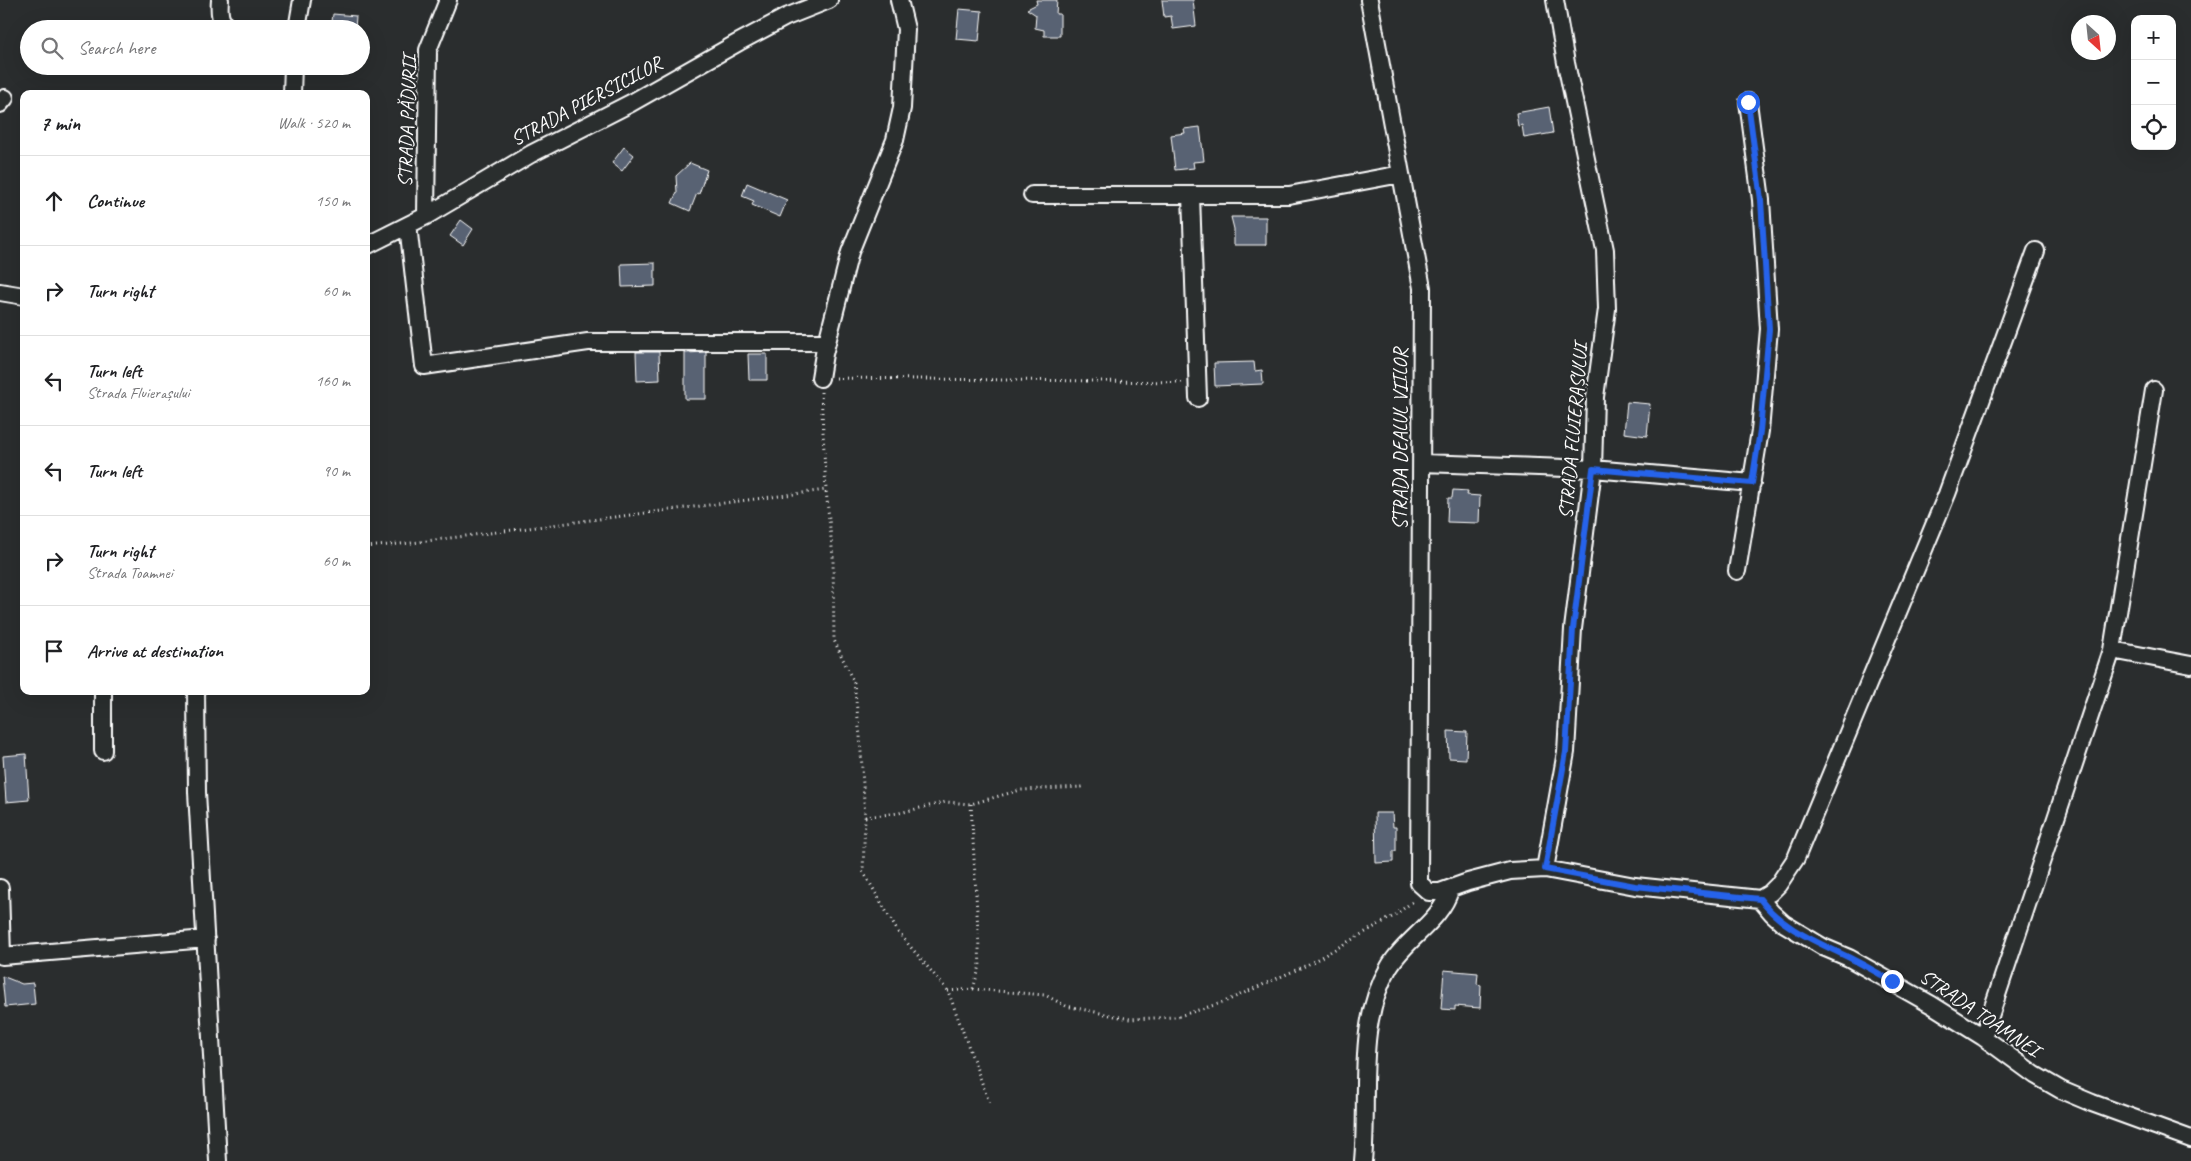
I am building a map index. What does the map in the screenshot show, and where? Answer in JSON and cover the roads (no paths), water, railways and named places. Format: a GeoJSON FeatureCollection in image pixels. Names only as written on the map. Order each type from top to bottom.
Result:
{"type":"FeatureCollection","features":[{"type":"Feature","properties":{"kind":"street"},"geometry":{"type":"LineString","coordinates":[[220,0],[221,20]]}},
{"type":"Feature","properties":{"kind":"street"},"geometry":{"type":"LineString","coordinates":[[299,20],[302,0]]}},
{"type":"Feature","properties":{"kind":"street","name":"STRADA PĂDURII"},"geometry":{"type":"LineString","coordinates":[[426,216],[428,50],[448,0]]}},
{"type":"Feature","properties":{"kind":"street","name":"STRADA PIERSICILOR"},"geometry":{"type":"LineString","coordinates":[[370,244],[426,216],[531,154],[631,103],[786,17],[829,0]]}},
{"type":"Feature","properties":{"kind":"street"},"geometry":{"type":"LineString","coordinates":[[820,378],[827,342],[850,252],[895,140],[902,108],[906,29],[899,0]]}},
{"type":"Feature","properties":{"kind":"street","name":"STRADA DEALUL VIILOR"},"geometry":{"type":"LineString","coordinates":[[1369,0],[1422,288],[1419,883],[1429,892],[1450,890]]}},
{"type":"Feature","properties":{"kind":"street","name":"STRADA FLUIERAȘULUI"},"geometry":{"type":"LineString","coordinates":[[1545,869],[1566,752],[1573,629],[1593,469],[1596,397],[1607,309],[1605,250],[1566,63],[1556,0]]}},
{"type":"Feature","properties":{"kind":"street"},"geometry":{"type":"LineString","coordinates":[[292,90],[293,75]]}},
{"type":"Feature","properties":{"kind":"street"},"geometry":{"type":"LineString","coordinates":[[1737,570],[1760,431],[1769,329],[1761,200],[1748,102]]}},
{"type":"Feature","properties":{"kind":"street"},"geometry":{"type":"LineString","coordinates":[[1032,195],[1289,195],[1402,174]]}},
{"type":"Feature","properties":{"kind":"street"},"geometry":{"type":"LineString","coordinates":[[1191,195],[1198,390]]}},
{"type":"Feature","properties":{"kind":"street"},"geometry":{"type":"LineString","coordinates":[[408,225],[424,366],[588,342],[827,342]]}},
{"type":"Feature","properties":{"kind":"street"},"geometry":{"type":"LineString","coordinates":[[1363,1161],[1366,1060],[1371,1013],[1375,997],[1390,965],[1444,903],[1450,890],[1468,882],[1510,871],[1545,869],[1635,886],[1760,899],[1778,885],[1796,858],[1947,494],[2036,251]]}},
{"type":"Feature","properties":{"kind":"street"},"geometry":{"type":"LineString","coordinates":[[0,292],[20,295]]}},
{"type":"Feature","properties":{"kind":"street"},"geometry":{"type":"LineString","coordinates":[[1983,1037],[2112,650],[2154,390]]}},
{"type":"Feature","properties":{"kind":"street"},"geometry":{"type":"LineString","coordinates":[[1422,463],[1593,469],[1752,483]]}},
{"type":"Feature","properties":{"kind":"street"},"geometry":{"type":"LineString","coordinates":[[2112,650],[2191,665]]}},
{"type":"Feature","properties":{"kind":"street"},"geometry":{"type":"LineString","coordinates":[[103,695],[103,751]]}},
{"type":"Feature","properties":{"kind":"street"},"geometry":{"type":"LineString","coordinates":[[196,695],[197,792],[218,1161]]}},
{"type":"Feature","properties":{"kind":"street"},"geometry":{"type":"LineString","coordinates":[[0,888],[2,956],[206,939]]}},
{"type":"Feature","properties":{"kind":"street","name":"STRADA TOAMNEI"},"geometry":{"type":"LineString","coordinates":[[1760,899],[1783,923],[1823,947],[1849,958],[1892,981],[1983,1037],[2035,1075],[2061,1090],[2191,1139]]}}]}
